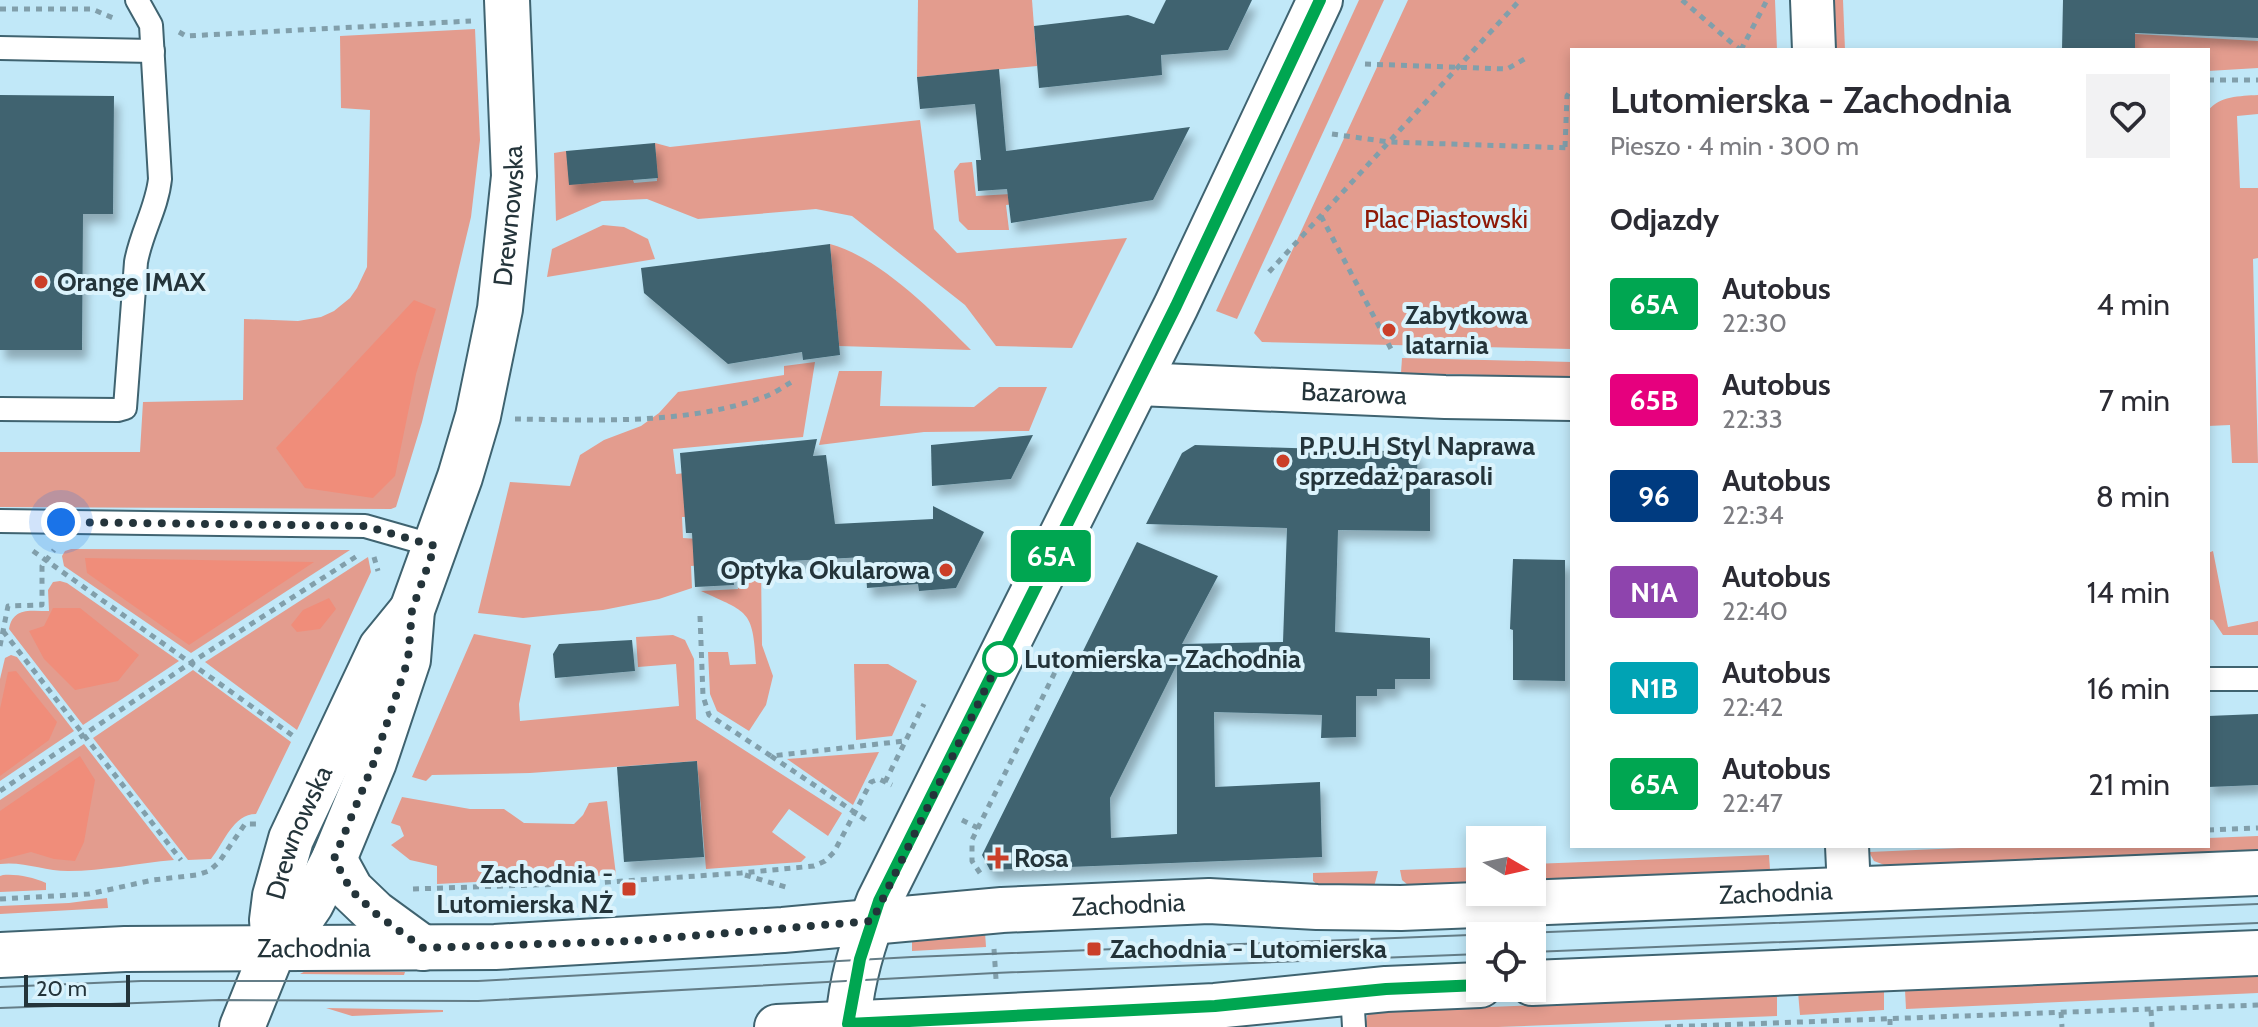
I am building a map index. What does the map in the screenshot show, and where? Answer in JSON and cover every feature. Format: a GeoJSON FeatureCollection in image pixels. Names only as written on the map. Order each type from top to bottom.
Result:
{"type":"FeatureCollection","features":[{"type":"Feature","properties":{"kind":"main road"},"geometry":{"type":"LineString","coordinates":[[848,1025],[855,981],[872,921],[1138,384],[1320,0]]}},
{"type":"Feature","properties":{"kind":"main road","name":"Drewnowska"},"geometry":{"type":"LineString","coordinates":[[274,948],[304,915],[334,859],[374,762],[408,660],[412,610],[460,477],[478,416],[500,309],[514,176],[495,10]]}},
{"type":"Feature","properties":{"kind":"main road","name":"Drewnowska"},"geometry":{"type":"LineString","coordinates":[[274,948],[272,920],[275,896],[291,839],[381,648],[412,610]]}},
{"type":"Feature","properties":{"kind":"main road"},"geometry":{"type":"LineString","coordinates":[[334,859],[351,890],[375,913],[423,948]]}},
{"type":"Feature","properties":{"kind":"main road","name":"Zachodnia"},"geometry":{"type":"LineString","coordinates":[[0,955],[125,949],[423,948],[630,941],[1002,910],[1209,901],[1401,908],[2258,873]]}},
{"type":"Feature","properties":{"kind":"main road"},"geometry":{"type":"LineString","coordinates":[[242,1027],[274,948]]}},
{"type":"Feature","properties":{"kind":"main road"},"geometry":{"type":"LineString","coordinates":[[1546,982],[2258,953]]}},
{"type":"Feature","properties":{"kind":"main road"},"geometry":{"type":"LineString","coordinates":[[777,1027],[1215,1006],[1353,1009],[1466,988]]}},
{"type":"Feature","properties":{"kind":"street"},"geometry":{"type":"LineString","coordinates":[[1812,0],[1814,48]]}},
{"type":"Feature","properties":{"kind":"street","name":"Bazarowa"},"geometry":{"type":"LineString","coordinates":[[1138,384],[1570,399]]}},
{"type":"Feature","properties":{"kind":"street"},"geometry":{"type":"LineString","coordinates":[[1847,848],[1849,889]]}},
{"type":"Feature","properties":{"kind":"lane"},"geometry":{"type":"LineString","coordinates":[[0,409],[125,408],[136,262],[158,200],[160,179],[153,51],[146,8]]}},
{"type":"Feature","properties":{"kind":"lane"},"geometry":{"type":"LineString","coordinates":[[0,48],[153,51]]}},
{"type":"Feature","properties":{"kind":"lane"},"geometry":{"type":"LineString","coordinates":[[0,521],[365,526],[435,546]]}},
{"type":"Feature","properties":{"kind":"lane"},"geometry":{"type":"LineString","coordinates":[[2210,679],[2258,679]]}},
{"type":"Feature","properties":{"kind":"path"},"geometry":{"type":"LineString","coordinates":[[1269,272],[1520,0]]}},
{"type":"Feature","properties":{"kind":"path"},"geometry":{"type":"LineString","coordinates":[[1682,0],[1738,48]]}},
{"type":"Feature","properties":{"kind":"path"},"geometry":{"type":"LineString","coordinates":[[1741,48],[1767,0]]}},
{"type":"Feature","properties":{"kind":"path"},"geometry":{"type":"LineString","coordinates":[[0,9],[92,9],[119,22],[146,8],[186,36],[495,10]]}},
{"type":"Feature","properties":{"kind":"path"},"geometry":{"type":"LineString","coordinates":[[1365,64],[1507,69],[1528,57]]}},
{"type":"Feature","properties":{"kind":"path"},"geometry":{"type":"LineString","coordinates":[[2210,80],[2258,80]]}},
{"type":"Feature","properties":{"kind":"path"},"geometry":{"type":"LineString","coordinates":[[1332,134],[1389,142],[1568,148],[1567,96],[1570,91]]}},
{"type":"Feature","properties":{"kind":"path"},"geometry":{"type":"LineString","coordinates":[[1321,216],[1391,349]]}},
{"type":"Feature","properties":{"kind":"path"},"geometry":{"type":"LineString","coordinates":[[478,416],[609,419],[690,415],[763,398],[793,381]]}},
{"type":"Feature","properties":{"kind":"path"},"geometry":{"type":"LineString","coordinates":[[22,543],[300,741]]}},
{"type":"Feature","properties":{"kind":"path"},"geometry":{"type":"LineString","coordinates":[[0,646],[8,606],[42,605],[41,572],[45,560],[60,546]]}},
{"type":"Feature","properties":{"kind":"path"},"geometry":{"type":"LineString","coordinates":[[0,791],[368,549],[377,563],[378,571]]}},
{"type":"Feature","properties":{"kind":"path"},"geometry":{"type":"LineString","coordinates":[[700,616],[703,696],[709,715],[866,820]]}},
{"type":"Feature","properties":{"kind":"path"},"geometry":{"type":"LineString","coordinates":[[3,631],[181,860]]}},
{"type":"Feature","properties":{"kind":"path"},"geometry":{"type":"LineString","coordinates":[[984,877],[972,861],[971,850],[978,828],[1060,662]]}},
{"type":"Feature","properties":{"kind":"path"},"geometry":{"type":"LineString","coordinates":[[885,782],[924,704]]}},
{"type":"Feature","properties":{"kind":"path"},"geometry":{"type":"LineString","coordinates":[[771,756],[905,741]]}},
{"type":"Feature","properties":{"kind":"path"},"geometry":{"type":"LineString","coordinates":[[403,886],[427,890],[800,869],[825,861],[834,852],[871,782],[879,779],[895,787]]}},
{"type":"Feature","properties":{"kind":"path"},"geometry":{"type":"LineString","coordinates":[[962,820],[978,828]]}},
{"type":"Feature","properties":{"kind":"path"},"geometry":{"type":"LineString","coordinates":[[0,899],[80,896],[153,880],[197,875],[209,871],[219,862],[245,824],[266,827]]}},
{"type":"Feature","properties":{"kind":"path"},"geometry":{"type":"LineString","coordinates":[[2210,830],[2258,828]]}},
{"type":"Feature","properties":{"kind":"path"},"geometry":{"type":"LineString","coordinates":[[994,947],[996,980]]}},
{"type":"Feature","properties":{"kind":"path"},"geometry":{"type":"LineString","coordinates":[[1665,1027],[2258,1005]]}},
{"type":"Feature","properties":{"kind":"path"},"geometry":{"type":"LineString","coordinates":[[2151,1010],[2152,1027]]}},
{"type":"Feature","properties":{"kind":"path"},"geometry":{"type":"LineString","coordinates":[[2061,1012],[2062,1027]]}},
{"type":"Feature","properties":{"kind":"path"},"geometry":{"type":"LineString","coordinates":[[1890,1019],[1890,1027]]}},
{"type":"Feature","properties":{"kind":"green space"},"geometry":{"type":"Polygon","coordinates":[[[918,0],[1032,0],[1037,66],[917,77],[918,0]]]}},
{"type":"Feature","properties":{"kind":"green space"},"geometry":{"type":"Polygon","coordinates":[[[1359,0],[1384,0],[1237,319],[1216,311],[1359,0]]]}},
{"type":"Feature","properties":{"kind":"green space","name":"Plac Piastowski"},"geometry":{"type":"Polygon","coordinates":[[[1408,0],[1775,0],[1777,48],[1570,48],[1570,349],[1262,342],[1254,333],[1408,0]]]}},
{"type":"Feature","properties":{"kind":"green space"},"geometry":{"type":"Polygon","coordinates":[[[1833,0],[1843,0],[1845,48],[1835,48],[1833,0]]]}},
{"type":"Feature","properties":{"kind":"green space"},"geometry":{"type":"Polygon","coordinates":[[[475,29],[480,140],[471,217],[422,422],[396,507],[0,507],[0,452],[140,452],[143,402],[243,400],[244,319],[298,321],[321,317],[350,298],[367,267],[370,110],[341,108],[340,36],[475,29]]]}},
{"type":"Feature","properties":{"kind":"green space"},"geometry":{"type":"Polygon","coordinates":[[[2101,32],[2258,41],[2258,68],[2210,71],[2210,48],[2100,48],[2101,32]]]}},
{"type":"Feature","properties":{"kind":"green space"},"geometry":{"type":"Polygon","coordinates":[[[2258,95],[2258,114],[2237,116],[2240,188],[2258,188],[2258,258],[2253,259],[2258,463],[2232,463],[2230,425],[2210,426],[2210,109],[2218,102],[2258,95]]]}},
{"type":"Feature","properties":{"kind":"green space"},"geometry":{"type":"Polygon","coordinates":[[[920,120],[934,229],[957,253],[1127,238],[1072,348],[996,346],[965,305],[852,216],[816,209],[698,219],[647,199],[602,201],[556,221],[554,153],[566,151],[634,183],[657,181],[655,143],[670,147],[920,120]]]}},
{"type":"Feature","properties":{"kind":"green space"},"geometry":{"type":"Polygon","coordinates":[[[972,162],[976,196],[1077,197],[1006,205],[1009,230],[968,230],[959,221],[954,171],[960,163],[972,162]]]}},
{"type":"Feature","properties":{"kind":"green space"},"geometry":{"type":"Polygon","coordinates":[[[603,225],[624,227],[648,239],[655,259],[547,277],[552,249],[603,225]]]}},
{"type":"Feature","properties":{"kind":"green space"},"geometry":{"type":"Polygon","coordinates":[[[830,244],[868,261],[906,288],[971,350],[839,346],[830,244]]]}},
{"type":"Feature","properties":{"kind":"green space"},"geometry":{"type":"Polygon","coordinates":[[[1402,358],[1570,362],[1570,377],[1401,373],[1402,358]]]}},
{"type":"Feature","properties":{"kind":"green space"},"geometry":{"type":"Polygon","coordinates":[[[815,362],[803,437],[673,449],[676,474],[705,471],[705,517],[682,517],[683,538],[699,539],[746,562],[691,566],[692,588],[659,599],[603,610],[523,618],[478,613],[510,482],[570,486],[580,455],[604,440],[641,426],[659,413],[678,392],[784,375],[784,366],[815,362]]]}},
{"type":"Feature","properties":{"kind":"green space"},"geometry":{"type":"Polygon","coordinates":[[[839,371],[882,371],[880,406],[974,407],[999,387],[1047,387],[1029,431],[924,432],[819,445],[839,371]]]}},
{"type":"Feature","properties":{"kind":"green space"},"geometry":{"type":"Polygon","coordinates":[[[71,549],[350,550],[191,653],[64,566],[62,556],[71,549]]]}},
{"type":"Feature","properties":{"kind":"green space"},"geometry":{"type":"Polygon","coordinates":[[[2213,551],[2228,627],[2258,621],[2258,635],[2223,635],[2210,619],[2210,552],[2213,551]]]}},
{"type":"Feature","properties":{"kind":"green space"},"geometry":{"type":"Polygon","coordinates":[[[368,557],[371,572],[297,730],[205,662],[368,557]]]}},
{"type":"Feature","properties":{"kind":"green space"},"geometry":{"type":"Polygon","coordinates":[[[761,568],[762,645],[773,676],[766,705],[749,731],[717,711],[710,694],[708,652],[728,652],[730,665],[756,664],[750,623],[738,609],[701,591],[738,589],[738,571],[761,568]]]}},
{"type":"Feature","properties":{"kind":"green space"},"geometry":{"type":"Polygon","coordinates":[[[60,581],[179,661],[83,725],[9,629],[18,614],[49,611],[48,590],[53,582],[60,581]]]}},
{"type":"Feature","properties":{"kind":"green space"},"geometry":{"type":"Polygon","coordinates":[[[474,634],[531,645],[519,704],[520,721],[679,706],[676,664],[638,667],[636,637],[673,635],[685,640],[694,659],[696,719],[842,813],[828,836],[789,809],[772,832],[806,857],[801,862],[706,869],[697,761],[530,773],[432,775],[426,781],[412,777],[474,634]]]}},
{"type":"Feature","properties":{"kind":"green space"},"geometry":{"type":"Polygon","coordinates":[[[11,655],[17,657],[74,731],[0,781],[0,679],[5,658],[11,655]]]}},
{"type":"Feature","properties":{"kind":"green space"},"geometry":{"type":"Polygon","coordinates":[[[854,664],[888,664],[917,681],[892,736],[856,740],[854,664]]]}},
{"type":"Feature","properties":{"kind":"green space"},"geometry":{"type":"Polygon","coordinates":[[[193,670],[291,742],[256,814],[248,815],[235,824],[211,859],[188,860],[93,738],[193,670]]]}},
{"type":"Feature","properties":{"kind":"green space"},"geometry":{"type":"Polygon","coordinates":[[[84,744],[174,860],[68,871],[0,864],[0,800],[84,744]]]}},
{"type":"Feature","properties":{"kind":"green space"},"geometry":{"type":"Polygon","coordinates":[[[879,752],[853,805],[787,759],[879,752]]]}},
{"type":"Feature","properties":{"kind":"green space"},"geometry":{"type":"Polygon","coordinates":[[[402,797],[470,809],[504,809],[524,823],[574,824],[589,803],[607,801],[616,875],[437,884],[437,866],[410,860],[391,845],[404,836],[400,826],[391,823],[402,797]]]}},
{"type":"Feature","properties":{"kind":"green space"},"geometry":{"type":"Polygon","coordinates":[[[2258,836],[2258,850],[1887,866],[1874,861],[1869,852],[1962,848],[2210,848],[2210,838],[2258,836]]]}},
{"type":"Feature","properties":{"kind":"green space"},"geometry":{"type":"Polygon","coordinates":[[[1769,855],[1770,870],[1546,879],[1546,863],[1769,855]]]}},
{"type":"Feature","properties":{"kind":"green space"},"geometry":{"type":"Polygon","coordinates":[[[1466,868],[1466,882],[1408,885],[1402,880],[1400,870],[1466,868]]]}},
{"type":"Feature","properties":{"kind":"green space"},"geometry":{"type":"Polygon","coordinates":[[[1378,871],[1374,887],[1318,885],[1313,881],[1313,873],[1378,871]]]}},
{"type":"Feature","properties":{"kind":"green space"},"geometry":{"type":"Polygon","coordinates":[[[0,876],[41,881],[46,883],[46,890],[0,892],[0,876]]]}},
{"type":"Feature","properties":{"kind":"green space"},"geometry":{"type":"Polygon","coordinates":[[[107,898],[108,908],[0,914],[0,906],[107,898]]]}},
{"type":"Feature","properties":{"kind":"green space"},"geometry":{"type":"Polygon","coordinates":[[[985,932],[986,947],[912,951],[914,939],[985,932]]]}},
{"type":"Feature","properties":{"kind":"green space"},"geometry":{"type":"Polygon","coordinates":[[[309,969],[405,972],[404,975],[300,974],[309,969]]]}},
{"type":"Feature","properties":{"kind":"green space"},"geometry":{"type":"Polygon","coordinates":[[[2258,976],[2258,993],[1906,1009],[1905,990],[2258,976]]]}},
{"type":"Feature","properties":{"kind":"green space"},"geometry":{"type":"Polygon","coordinates":[[[1884,990],[1884,1010],[1800,1015],[1798,992],[1884,990]]]}},
{"type":"Feature","properties":{"kind":"green space"},"geometry":{"type":"Polygon","coordinates":[[[1777,995],[1777,1016],[1498,1027],[1365,1027],[1368,1012],[1777,995]]]}},
{"type":"Feature","properties":{"kind":"green space"},"geometry":{"type":"Polygon","coordinates":[[[326,1008],[443,1010],[443,1012],[352,1016],[326,1008]]]}},
{"type":"Feature","properties":{"kind":"shaded area"},"geometry":{"type":"Polygon","coordinates":[[[414,300],[436,309],[416,374],[395,476],[373,498],[305,488],[276,448],[414,300]]]}},
{"type":"Feature","properties":{"kind":"shaded area"},"geometry":{"type":"Polygon","coordinates":[[[85,558],[314,562],[189,645],[87,573],[85,558]]]}},
{"type":"Feature","properties":{"kind":"shaded area"},"geometry":{"type":"Polygon","coordinates":[[[329,598],[336,609],[320,629],[297,632],[291,625],[303,610],[329,598]]]}},
{"type":"Feature","properties":{"kind":"shaded area"},"geometry":{"type":"Polygon","coordinates":[[[53,608],[80,608],[139,655],[118,681],[75,690],[44,659],[29,631],[44,626],[53,608]]]}},
{"type":"Feature","properties":{"kind":"shaded area"},"geometry":{"type":"Polygon","coordinates":[[[16,671],[57,722],[49,740],[0,776],[0,709],[8,672],[16,671]]]}},
{"type":"Feature","properties":{"kind":"shaded area"},"geometry":{"type":"Polygon","coordinates":[[[80,756],[95,780],[84,842],[75,861],[31,852],[0,860],[0,811],[80,756]]]}},
{"type":"Feature","properties":{"kind":"building"},"geometry":{"type":"Polygon","coordinates":[[[1166,0],[1252,0],[1228,50],[1161,55],[1162,75],[1039,88],[1034,26],[1128,15],[1154,24],[1166,0]]]}},
{"type":"Feature","properties":{"kind":"building"},"geometry":{"type":"Polygon","coordinates":[[[2063,0],[2258,0],[2258,38],[2135,33],[2135,48],[2062,48],[2063,0]]]}},
{"type":"Feature","properties":{"kind":"building"},"geometry":{"type":"Polygon","coordinates":[[[999,69],[1006,151],[1190,127],[1153,200],[1011,223],[1007,189],[978,191],[976,160],[981,160],[975,104],[920,109],[917,77],[999,69]]]}},
{"type":"Feature","properties":{"kind":"building","name":"Orange IMAX"},"geometry":{"type":"Polygon","coordinates":[[[0,95],[114,96],[113,214],[83,214],[82,350],[0,350],[0,95]]]}},
{"type":"Feature","properties":{"kind":"building"},"geometry":{"type":"Polygon","coordinates":[[[655,143],[658,178],[569,185],[566,151],[655,143]]]}},
{"type":"Feature","properties":{"kind":"building"},"geometry":{"type":"Polygon","coordinates":[[[830,244],[840,355],[803,360],[802,352],[728,364],[644,293],[641,268],[830,244]]]}},
{"type":"Feature","properties":{"kind":"building"},"geometry":{"type":"Polygon","coordinates":[[[1033,435],[1011,479],[932,486],[931,445],[1033,435]]]}},
{"type":"Feature","properties":{"kind":"building"},"geometry":{"type":"Polygon","coordinates":[[[817,439],[813,456],[826,455],[835,524],[933,519],[933,506],[984,532],[956,588],[919,591],[918,584],[867,588],[865,557],[732,564],[734,585],[695,587],[692,533],[686,533],[680,453],[817,439]]]}},
{"type":"Feature","properties":{"kind":"building"},"geometry":{"type":"Polygon","coordinates":[[[1195,445],[1418,452],[1417,472],[1430,472],[1430,531],[1338,530],[1335,632],[1430,638],[1430,679],[1395,679],[1395,689],[1377,689],[1377,696],[1356,696],[1356,737],[1321,738],[1322,715],[1214,712],[1215,787],[1320,782],[1322,857],[990,870],[982,855],[1137,542],[1218,576],[1182,644],[1283,642],[1287,528],[1146,524],[1182,453],[1195,445]],[[1177,664],[1110,798],[1111,838],[1177,834],[1177,664]]]}},
{"type":"Feature","properties":{"kind":"building"},"geometry":{"type":"Polygon","coordinates":[[[1513,559],[1565,560],[1565,681],[1513,680],[1513,630],[1510,629],[1513,559]]]}},
{"type":"Feature","properties":{"kind":"building"},"geometry":{"type":"Polygon","coordinates":[[[632,640],[635,671],[555,678],[553,654],[559,644],[632,640]]]}},
{"type":"Feature","properties":{"kind":"building"},"geometry":{"type":"Polygon","coordinates":[[[2258,714],[2258,785],[2210,787],[2210,716],[2258,714]]]}},
{"type":"Feature","properties":{"kind":"building"},"geometry":{"type":"Polygon","coordinates":[[[697,761],[704,857],[624,862],[617,767],[697,761]]]}},
{"type":"Feature","properties":{"kind":"tram line"},"geometry":{"type":"LineString","coordinates":[[0,987],[141,981],[478,981],[912,957],[2258,904]]}},
{"type":"Feature","properties":{"kind":"tram line"},"geometry":{"type":"LineString","coordinates":[[1546,951],[2258,923]]}},
{"type":"Feature","properties":{"kind":"tram line"},"geometry":{"type":"LineString","coordinates":[[0,1008],[219,1000],[478,1001],[995,973],[1466,955]]}},
{"type":"Feature","properties":{"kind":"bus line","name":"65A"},"geometry":{"type":"LineString","coordinates":[[1320,0],[1176,306],[879,901],[860,959],[848,1024],[1215,1006],[1386,989],[1466,986]]}},
{"type":"Feature","properties":{"kind":"place","name":"Orange IMAX"},"geometry":{"type":"Point","coordinates":[41,282]}},
{"type":"Feature","properties":{"kind":"place","name":"Zabytkowa latarnia"},"geometry":{"type":"Point","coordinates":[1389,330]}},
{"type":"Feature","properties":{"kind":"place","name":"P.P.U.H Styl Naprawa sprzedaż parasoli"},"geometry":{"type":"Point","coordinates":[1283,461]}},
{"type":"Feature","properties":{"kind":"place","name":"Optyka Okularowa"},"geometry":{"type":"Point","coordinates":[946,570]}},
{"type":"Feature","properties":{"kind":"place","name":"Lutomierska - Zachodnia"},"geometry":{"type":"Point","coordinates":[1000,659]}},
{"type":"Feature","properties":{"kind":"place","name":"Rosa"},"geometry":{"type":"Point","coordinates":[998,858]}},
{"type":"Feature","properties":{"kind":"place","name":"Zachodnia - Lutomierska NŻ"},"geometry":{"type":"Point","coordinates":[629,889]}},
{"type":"Feature","properties":{"kind":"place","name":"Zachodnia - Lutomierska"},"geometry":{"type":"Point","coordinates":[1094,949]}},
{"type":"Feature","properties":{"kind":"route"},"geometry":{"type":"LineString","coordinates":[[61,522],[365,526],[435,546],[412,610],[408,660],[374,762],[334,859],[351,890],[375,913],[423,948],[630,941],[872,921],[879,901],[1000,659]]}}]}
